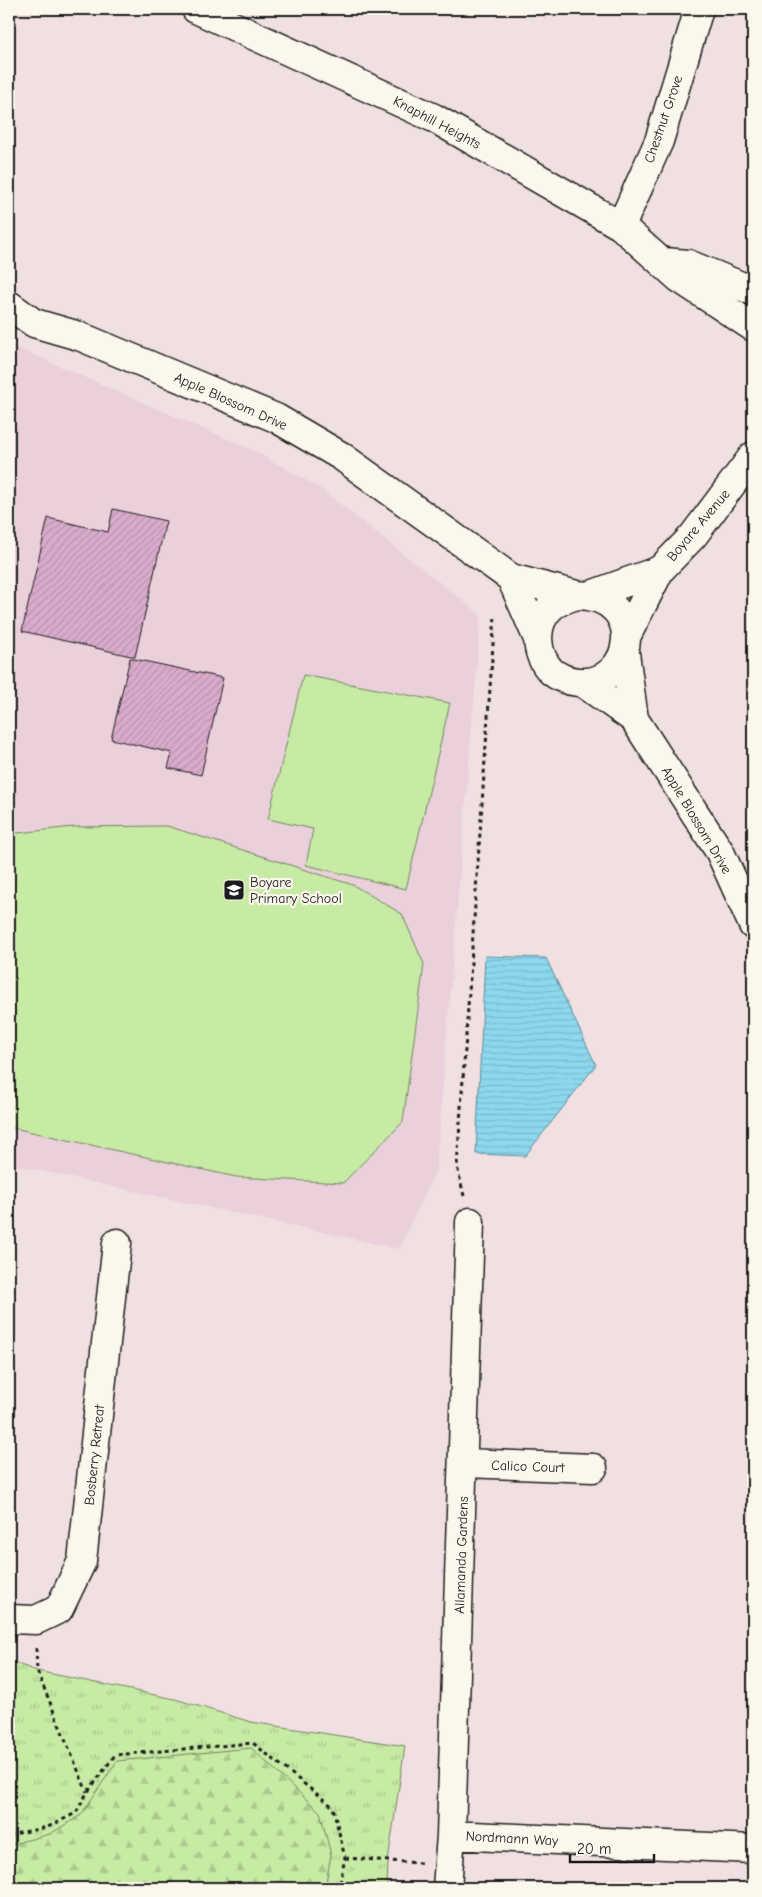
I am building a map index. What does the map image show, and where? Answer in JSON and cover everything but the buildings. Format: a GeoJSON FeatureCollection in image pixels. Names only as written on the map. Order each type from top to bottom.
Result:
{"type":"FeatureCollection","features":[{"type":"Feature","properties":{"kind":"street","name":"Knaphill Heights"},"geometry":{"type":"LineString","coordinates":[[196,9],[434,118],[621,226],[679,278],[753,327]]}},
{"type":"Feature","properties":{"kind":"street","name":"Chestnut Grove"},"geometry":{"type":"LineString","coordinates":[[621,226],[659,141],[699,9]]}},
{"type":"Feature","properties":{"kind":"street"},"geometry":{"type":"LineString","coordinates":[[663,262],[688,264],[753,291]]}},
{"type":"Feature","properties":{"kind":"street","name":"Apple Blossom Drive"},"geometry":{"type":"LineString","coordinates":[[9,306],[21,323],[79,336],[276,418],[341,456],[505,573],[584,595]]}},
{"type":"Feature","properties":{"kind":"street","name":"Boyare Avenue"},"geometry":{"type":"LineString","coordinates":[[625,645],[660,570],[693,536],[753,456]]}},
{"type":"Feature","properties":{"kind":"street","name":"Boyare Avenue"},"geometry":{"type":"LineString","coordinates":[[584,595],[660,570]]}},
{"type":"Feature","properties":{"kind":"street"},"geometry":{"type":"LineString","coordinates":[[505,573],[538,639],[541,655],[551,671],[566,681],[598,681],[617,666],[625,645],[617,608],[584,595],[562,600],[549,608],[540,623],[538,639]]}},
{"type":"Feature","properties":{"kind":"street","name":"Apple Blossom Drive"},"geometry":{"type":"LineString","coordinates":[[625,645],[634,720]]}},
{"type":"Feature","properties":{"kind":"street","name":"Apple Blossom Drive"},"geometry":{"type":"LineString","coordinates":[[582,682],[634,720],[746,890],[753,925]]}},
{"type":"Feature","properties":{"kind":"street","name":"Allamanda Gardens"},"geometry":{"type":"LineString","coordinates":[[448,1877],[464,1464],[470,1222]]}},
{"type":"Feature","properties":{"kind":"street","name":"Bosberry Retreat"},"geometry":{"type":"LineString","coordinates":[[9,1619],[36,1620],[59,1609],[82,1561],[116,1243]]}},
{"type":"Feature","properties":{"kind":"street","name":"Calico Court"},"geometry":{"type":"LineString","coordinates":[[464,1464],[593,1468]]}},
{"type":"Feature","properties":{"kind":"street","name":"Nordmann Way"},"geometry":{"type":"LineString","coordinates":[[451,1835],[753,1849]]}},
{"type":"Feature","properties":{"kind":"path"},"geometry":{"type":"LineString","coordinates":[[470,1222],[457,1166],[505,573]]}},
{"type":"Feature","properties":{"kind":"path"},"geometry":{"type":"LineString","coordinates":[[36,1620],[37,1671],[87,1793]]}},
{"type":"Feature","properties":{"kind":"path"},"geometry":{"type":"LineString","coordinates":[[9,1835],[48,1827],[76,1813],[87,1793],[115,1755],[253,1742],[333,1807],[345,1858],[339,1888]]}},
{"type":"Feature","properties":{"kind":"path"},"geometry":{"type":"LineString","coordinates":[[345,1858],[448,1877]]}},
{"type":"Feature","properties":{"kind":"shaded area","name":"Boyare Primary School"},"geometry":{"type":"Polygon","coordinates":[[[9,344],[257,452],[321,489],[481,615],[436,1170],[399,1249],[9,1164],[9,344]]]}},
{"type":"Feature","properties":{"kind":"green space"},"geometry":{"type":"Polygon","coordinates":[[[303,675],[450,703],[406,889],[306,865],[313,829],[268,819],[303,675]]]}},
{"type":"Feature","properties":{"kind":"green space"},"geometry":{"type":"Polygon","coordinates":[[[167,826],[353,885],[402,914],[424,964],[403,1122],[343,1183],[236,1177],[9,1127],[9,834],[73,827],[167,826]]]}},
{"type":"Feature","properties":{"kind":"green space"},"geometry":{"type":"Polygon","coordinates":[[[9,1661],[37,1671],[175,1699],[251,1722],[405,1746],[388,1861],[387,1888],[9,1888],[9,1661]]]}},
{"type":"Feature","properties":{"kind":"green space"},"geometry":{"type":"Polygon","coordinates":[[[251,1748],[320,1812],[331,1855],[325,1888],[9,1888],[9,1845],[50,1834],[81,1815],[117,1761],[251,1748]]]}},
{"type":"Feature","properties":{"kind":"water"},"geometry":{"type":"Polygon","coordinates":[[[485,956],[546,958],[596,1065],[525,1156],[476,1154],[485,956]]]}},
{"type":"Feature","properties":{"kind":"place","name":"Boyare Primary School"},"geometry":{"type":"Point","coordinates":[234,890]}}]}
